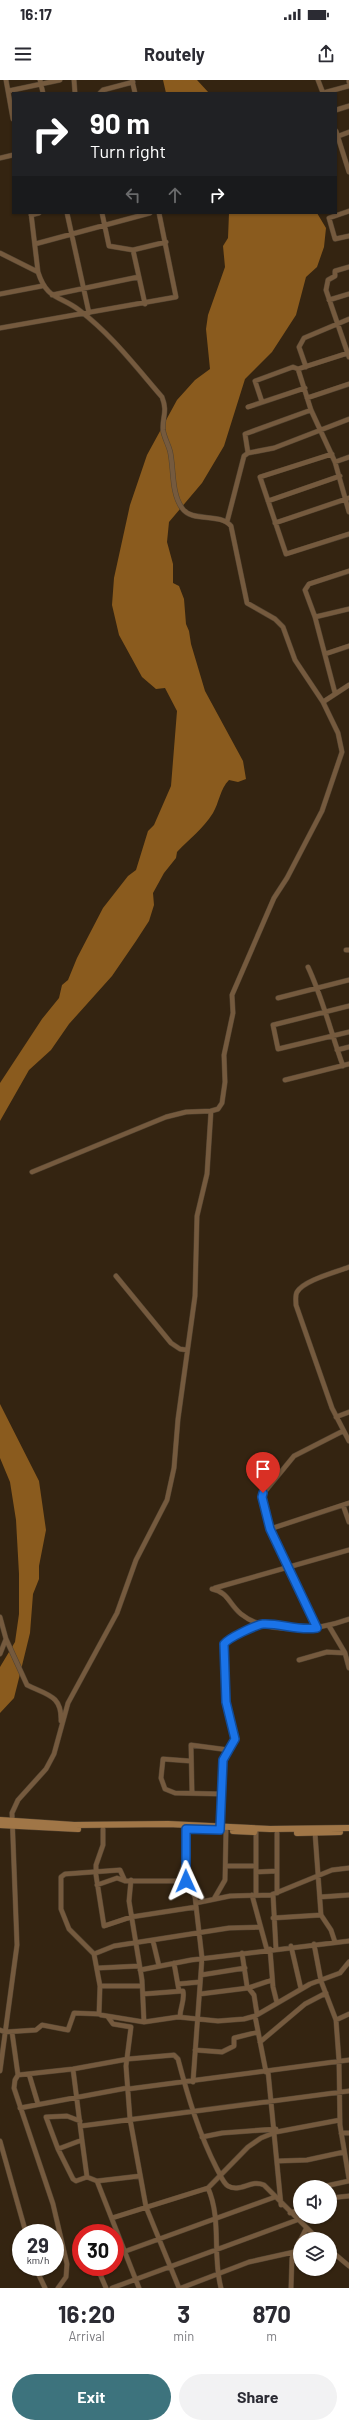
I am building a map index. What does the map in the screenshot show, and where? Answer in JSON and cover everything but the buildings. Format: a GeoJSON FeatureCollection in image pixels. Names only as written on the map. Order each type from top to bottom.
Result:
{"type":"FeatureCollection","features":[{"type":"Feature","properties":{"kind":"street"},"geometry":{"type":"LineString","coordinates":[[6,80],[12,114]]}},
{"type":"Feature","properties":{"kind":"street"},"geometry":{"type":"LineString","coordinates":[[8,90],[41,82],[60,80]]}},
{"type":"Feature","properties":{"kind":"street"},"geometry":{"type":"LineString","coordinates":[[74,80],[75,92]]}},
{"type":"Feature","properties":{"kind":"street"},"geometry":{"type":"LineString","coordinates":[[318,80],[323,92]]}},
{"type":"Feature","properties":{"kind":"street"},"geometry":{"type":"LineString","coordinates":[[101,92],[103,90],[133,81],[135,92]]}},
{"type":"Feature","properties":{"kind":"street"},"geometry":{"type":"LineString","coordinates":[[41,82],[43,92]]}},
{"type":"Feature","properties":{"kind":"street"},"geometry":{"type":"LineString","coordinates":[[327,92],[349,86]]}},
{"type":"Feature","properties":{"kind":"street"},"geometry":{"type":"LineString","coordinates":[[337,110],[349,106]]}},
{"type":"Feature","properties":{"kind":"street"},"geometry":{"type":"LineString","coordinates":[[337,135],[349,132]]}},
{"type":"Feature","properties":{"kind":"street"},"geometry":{"type":"LineString","coordinates":[[337,138],[349,172]]}},
{"type":"Feature","properties":{"kind":"street"},"geometry":{"type":"LineString","coordinates":[[0,158],[12,155]]}},
{"type":"Feature","properties":{"kind":"street"},"geometry":{"type":"LineString","coordinates":[[349,210],[329,218],[334,238],[349,236]]}},
{"type":"Feature","properties":{"kind":"street"},"geometry":{"type":"LineString","coordinates":[[31,214],[38,272],[42,286],[52,295],[87,314],[106,333],[162,398],[165,406],[163,430],[170,449],[176,491],[181,507],[192,514],[227,522],[234,533],[247,603],[275,619],[283,627],[295,660],[323,702],[338,733],[342,752],[322,811],[287,878],[274,898],[232,995],[233,1013],[224,1055],[225,1082],[222,1102],[218,1109],[212,1111],[186,1112],[166,1117],[32,1172]]}},
{"type":"Feature","properties":{"kind":"street"},"geometry":{"type":"LineString","coordinates":[[67,214],[87,314]]}},
{"type":"Feature","properties":{"kind":"street"},"geometry":{"type":"LineString","coordinates":[[102,214],[109,246],[133,250],[166,242]]}},
{"type":"Feature","properties":{"kind":"street"},"geometry":{"type":"LineString","coordinates":[[35,244],[147,214]]}},
{"type":"Feature","properties":{"kind":"street"},"geometry":{"type":"LineString","coordinates":[[0,328],[145,304],[176,297],[159,214]]}},
{"type":"Feature","properties":{"kind":"street"},"geometry":{"type":"LineString","coordinates":[[133,250],[145,304]]}},
{"type":"Feature","properties":{"kind":"street"},"geometry":{"type":"LineString","coordinates":[[0,253],[38,272]]}},
{"type":"Feature","properties":{"kind":"street"},"geometry":{"type":"LineString","coordinates":[[262,402],[255,381],[293,367],[298,369],[348,355],[347,344],[337,324],[326,290],[328,280],[335,276],[336,271],[349,266]]}},
{"type":"Feature","properties":{"kind":"street"},"geometry":{"type":"LineString","coordinates":[[52,295],[138,277]]}},
{"type":"Feature","properties":{"kind":"street"},"geometry":{"type":"LineString","coordinates":[[0,294],[42,286]]}},
{"type":"Feature","properties":{"kind":"street"},"geometry":{"type":"LineString","coordinates":[[329,300],[349,294]]}},
{"type":"Feature","properties":{"kind":"street"},"geometry":{"type":"LineString","coordinates":[[306,367],[299,347],[304,338],[349,319]]}},
{"type":"Feature","properties":{"kind":"street"},"geometry":{"type":"LineString","coordinates":[[298,369],[311,410],[332,454],[340,476],[347,499],[349,512]]}},
{"type":"Feature","properties":{"kind":"street"},"geometry":{"type":"LineString","coordinates":[[307,398],[349,384]]}},
{"type":"Feature","properties":{"kind":"street"},"geometry":{"type":"LineString","coordinates":[[248,407],[305,388]]}},
{"type":"Feature","properties":{"kind":"street"},"geometry":{"type":"LineString","coordinates":[[248,453],[245,434],[311,410]]}},
{"type":"Feature","properties":{"kind":"street"},"geometry":{"type":"LineString","coordinates":[[227,522],[244,456],[248,453],[274,448],[349,419]]}},
{"type":"Feature","properties":{"kind":"street"},"geometry":{"type":"LineString","coordinates":[[332,454],[260,477],[286,554],[349,534]]}},
{"type":"Feature","properties":{"kind":"street"},"geometry":{"type":"LineString","coordinates":[[335,462],[349,457]]}},
{"type":"Feature","properties":{"kind":"street"},"geometry":{"type":"LineString","coordinates":[[268,501],[340,476]]}},
{"type":"Feature","properties":{"kind":"street"},"geometry":{"type":"LineString","coordinates":[[275,524],[347,499]]}},
{"type":"Feature","properties":{"kind":"street"},"geometry":{"type":"LineString","coordinates":[[335,693],[315,617],[305,590],[306,587],[349,571]]}},
{"type":"Feature","properties":{"kind":"street"},"geometry":{"type":"LineString","coordinates":[[315,617],[349,609]]}},
{"type":"Feature","properties":{"kind":"street"},"geometry":{"type":"LineString","coordinates":[[325,654],[349,646]]}},
{"type":"Feature","properties":{"kind":"street"},"geometry":{"type":"LineString","coordinates":[[323,702],[349,685]]}},
{"type":"Feature","properties":{"kind":"street"},"geometry":{"type":"LineString","coordinates":[[308,967],[318,988],[331,1036],[343,1066]]}},
{"type":"Feature","properties":{"kind":"street"},"geometry":{"type":"LineString","coordinates":[[278,998],[349,980]]}},
{"type":"Feature","properties":{"kind":"street"},"geometry":{"type":"LineString","coordinates":[[349,1006],[324,1013],[274,1023],[278,1049],[349,1032]]}},
{"type":"Feature","properties":{"kind":"street"},"geometry":{"type":"LineString","coordinates":[[337,1050],[349,1047]]}},
{"type":"Feature","properties":{"kind":"street"},"geometry":{"type":"LineString","coordinates":[[285,1080],[349,1064]]}},
{"type":"Feature","properties":{"kind":"street"},"geometry":{"type":"LineString","coordinates":[[0,2071],[3,2031],[17,1945],[12,1824],[14,1806],[46,1769],[60,1736],[68,1703],[117,1612],[136,1560],[167,1500],[174,1468],[197,1274],[197,1216],[207,1174],[212,1111]]}},
{"type":"Feature","properties":{"kind":"street"},"geometry":{"type":"LineString","coordinates":[[349,1267],[314,1280],[301,1288],[296,1296],[298,1313],[336,1417],[349,1440]]}},
{"type":"Feature","properties":{"kind":"street"},"geometry":{"type":"LineString","coordinates":[[116,1276],[171,1343],[180,1349],[187,1350]]}},
{"type":"Feature","properties":{"kind":"street"},"geometry":{"type":"LineString","coordinates":[[336,1417],[349,1412]]}},
{"type":"Feature","properties":{"kind":"street"},"geometry":{"type":"LineString","coordinates":[[317,1628],[287,1568],[270,1529],[262,1497],[263,1493],[294,1456],[343,1431]]}},
{"type":"Feature","properties":{"kind":"street"},"geometry":{"type":"LineString","coordinates":[[270,1529],[349,1503]]}},
{"type":"Feature","properties":{"kind":"street"},"geometry":{"type":"LineString","coordinates":[[343,1505],[349,1522]]}},
{"type":"Feature","properties":{"kind":"street"},"geometry":{"type":"LineString","coordinates":[[349,1550],[212,1589],[222,1591],[243,1616],[262,1624],[294,1629],[317,1628],[329,1626],[349,1619]]}},
{"type":"Feature","properties":{"kind":"street"},"geometry":{"type":"LineString","coordinates":[[0,1617],[6,1639],[27,1685],[52,1695],[61,1709],[60,1736]]}},
{"type":"Feature","properties":{"kind":"street"},"geometry":{"type":"LineString","coordinates":[[214,1899],[225,1880],[226,1866],[222,1829],[223,1760],[235,1736],[226,1702],[224,1644],[229,1638],[262,1624]]}},
{"type":"Feature","properties":{"kind":"street"},"geometry":{"type":"LineString","coordinates":[[329,1626],[345,1653],[349,1668]]}},
{"type":"Feature","properties":{"kind":"street"},"geometry":{"type":"LineString","coordinates":[[0,1654],[6,1639]]}},
{"type":"Feature","properties":{"kind":"street"},"geometry":{"type":"LineString","coordinates":[[299,1660],[327,1652],[345,1653]]}},
{"type":"Feature","properties":{"kind":"street"},"geometry":{"type":"LineString","coordinates":[[192,1792],[190,1746],[193,1744],[229,1750]]}},
{"type":"Feature","properties":{"kind":"street"},"geometry":{"type":"LineString","coordinates":[[190,1761],[163,1759],[161,1778],[163,1786],[170,1792],[222,1794]]}},
{"type":"Feature","properties":{"kind":"street"},"geometry":{"type":"LineString","coordinates":[[0,1820],[12,1824],[103,1829],[222,1829],[277,1833],[349,1828]]}},
{"type":"Feature","properties":{"kind":"street"},"geometry":{"type":"LineString","coordinates":[[0,1825],[74,1825],[304,1831],[315,1833],[349,1832]]}},
{"type":"Feature","properties":{"kind":"street"},"geometry":{"type":"LineString","coordinates":[[103,1829],[103,1845],[96,1865],[96,1872],[104,1926],[131,1917],[196,1905],[214,1899],[230,1896],[275,1893],[332,1870],[349,1868]]}},
{"type":"Feature","properties":{"kind":"street"},"geometry":{"type":"LineString","coordinates":[[186,1829],[186,1881],[193,1892],[196,1905],[202,1958],[193,2082]]}},
{"type":"Feature","properties":{"kind":"street"},"geometry":{"type":"LineString","coordinates":[[256,1832],[256,1872],[254,1895],[260,1927],[269,1950],[272,1980],[277,2003]]}},
{"type":"Feature","properties":{"kind":"street"},"geometry":{"type":"LineString","coordinates":[[276,1949],[273,1918],[277,1871],[277,1833]]}},
{"type":"Feature","properties":{"kind":"street"},"geometry":{"type":"LineString","coordinates":[[315,1833],[321,1915],[331,1930],[335,1942]]}},
{"type":"Feature","properties":{"kind":"street"},"geometry":{"type":"LineString","coordinates":[[226,1866],[256,1866]]}},
{"type":"Feature","properties":{"kind":"street"},"geometry":{"type":"LineString","coordinates":[[99,2014],[100,1986],[98,1968],[94,1954],[69,1929],[61,1909],[61,1877],[65,1874],[120,1870],[125,1881]]}},
{"type":"Feature","properties":{"kind":"street"},"geometry":{"type":"LineString","coordinates":[[256,1872],[277,1871]]}},
{"type":"Feature","properties":{"kind":"street"},"geometry":{"type":"LineString","coordinates":[[97,1885],[117,1878],[125,1881],[186,1881]]}},
{"type":"Feature","properties":{"kind":"street"},"geometry":{"type":"LineString","coordinates":[[131,1880],[129,1897],[140,1968],[144,2022]]}},
{"type":"Feature","properties":{"kind":"street"},"geometry":{"type":"LineString","coordinates":[[320,1897],[349,1895]]}},
{"type":"Feature","properties":{"kind":"street"},"geometry":{"type":"LineString","coordinates":[[273,1918],[321,1915]]}},
{"type":"Feature","properties":{"kind":"street"},"geometry":{"type":"LineString","coordinates":[[94,1954],[114,1946],[229,1928],[260,1927]]}},
{"type":"Feature","properties":{"kind":"street"},"geometry":{"type":"LineString","coordinates":[[153,1941],[159,1966]]}},
{"type":"Feature","properties":{"kind":"street"},"geometry":{"type":"LineString","coordinates":[[98,1968],[140,1968],[159,1966],[202,1958],[291,1946],[349,1941]]}},
{"type":"Feature","properties":{"kind":"street"},"geometry":{"type":"LineString","coordinates":[[314,1944],[321,1981],[336,2020],[341,2133],[349,2180],[337,2183]]}},
{"type":"Feature","properties":{"kind":"street"},"geometry":{"type":"LineString","coordinates":[[291,1946],[301,1989]]}},
{"type":"Feature","properties":{"kind":"street"},"geometry":{"type":"LineString","coordinates":[[242,1953],[248,1988],[254,1995],[258,2032],[273,2101],[282,2205]]}},
{"type":"Feature","properties":{"kind":"street"},"geometry":{"type":"LineString","coordinates":[[3,2031],[12,2032],[38,2030],[42,2025],[68,2030],[74,2013],[99,2014],[108,2017],[144,2022],[180,2017],[198,2020],[233,2021],[256,2015],[301,1989],[340,1973],[349,1962]]}},
{"type":"Feature","properties":{"kind":"street"},"geometry":{"type":"LineString","coordinates":[[174,1963],[179,1991]]}},
{"type":"Feature","properties":{"kind":"street"},"geometry":{"type":"LineString","coordinates":[[201,1975],[245,1968]]}},
{"type":"Feature","properties":{"kind":"street"},"geometry":{"type":"LineString","coordinates":[[200,1994],[248,1988],[272,1980]]}},
{"type":"Feature","properties":{"kind":"street"},"geometry":{"type":"LineString","coordinates":[[178,1984],[200,1982]]}},
{"type":"Feature","properties":{"kind":"street"},"geometry":{"type":"LineString","coordinates":[[100,1986],[142,1986]]}},
{"type":"Feature","properties":{"kind":"street"},"geometry":{"type":"LineString","coordinates":[[143,1994],[183,1991],[185,2001],[181,2009],[180,2017]]}},
{"type":"Feature","properties":{"kind":"street"},"geometry":{"type":"LineString","coordinates":[[260,2042],[305,2004],[326,1994]]}},
{"type":"Feature","properties":{"kind":"street"},"geometry":{"type":"LineString","coordinates":[[336,2020],[349,2014]]}},
{"type":"Feature","properties":{"kind":"street"},"geometry":{"type":"LineString","coordinates":[[108,2017],[114,2024],[131,2027],[128,2059],[128,2088],[130,2118],[140,2176],[146,2207],[180,2288],[217,2273],[267,2257],[293,2252]]}},
{"type":"Feature","properties":{"kind":"street"},"geometry":{"type":"LineString","coordinates":[[12,2032],[18,2075],[15,2080],[14,2088],[53,2204],[67,2264],[66,2277],[58,2288]]}},
{"type":"Feature","properties":{"kind":"street"},"geometry":{"type":"LineString","coordinates":[[195,2050],[225,2051],[234,2046],[234,2038],[258,2032]]}},
{"type":"Feature","properties":{"kind":"street"},"geometry":{"type":"LineString","coordinates":[[18,2075],[73,2069],[128,2059],[174,2055],[178,2059],[193,2113],[202,2137],[220,2175],[230,2187],[238,2188],[257,2183],[264,2185],[293,2216]]}},
{"type":"Feature","properties":{"kind":"street"},"geometry":{"type":"LineString","coordinates":[[20,2108],[128,2088],[193,2082],[349,2060]]}},
{"type":"Feature","properties":{"kind":"street"},"geometry":{"type":"LineString","coordinates":[[73,2069],[87,2177]]}},
{"type":"Feature","properties":{"kind":"street"},"geometry":{"type":"LineString","coordinates":[[30,2074],[38,2104]]}},
{"type":"Feature","properties":{"kind":"street"},"geometry":{"type":"LineString","coordinates":[[140,2176],[97,2181],[87,2177],[75,2181],[58,2149],[46,2117],[67,2116],[80,2124],[193,2113],[349,2091]]}},
{"type":"Feature","properties":{"kind":"street"},"geometry":{"type":"LineString","coordinates":[[202,2137],[222,2133],[276,2130],[340,2120]]}},
{"type":"Feature","properties":{"kind":"street"},"geometry":{"type":"LineString","coordinates":[[112,2218],[208,2188],[255,2141],[276,2130]]}},
{"type":"Feature","properties":{"kind":"street"},"geometry":{"type":"LineString","coordinates":[[341,2133],[349,2133]]}},
{"type":"Feature","properties":{"kind":"street"},"geometry":{"type":"LineString","coordinates":[[58,2149],[82,2140]]}},
{"type":"Feature","properties":{"kind":"street"},"geometry":{"type":"LineString","coordinates":[[0,2141],[23,2224]]}},
{"type":"Feature","properties":{"kind":"street"},"geometry":{"type":"LineString","coordinates":[[278,2161],[307,2160],[344,2152]]}},
{"type":"Feature","properties":{"kind":"street"},"geometry":{"type":"LineString","coordinates":[[97,2181],[139,2288]]}},
{"type":"Feature","properties":{"kind":"street"},"geometry":{"type":"LineString","coordinates":[[208,2188],[216,2219],[217,2273],[221,2288]]}},
{"type":"Feature","properties":{"kind":"street"},"geometry":{"type":"LineString","coordinates":[[337,2197],[349,2196]]}},
{"type":"Feature","properties":{"kind":"street"},"geometry":{"type":"LineString","coordinates":[[125,2252],[275,2197]]}},
{"type":"Feature","properties":{"kind":"street"},"geometry":{"type":"LineString","coordinates":[[112,2288],[293,2221]]}},
{"type":"Feature","properties":{"kind":"street"},"geometry":{"type":"LineString","coordinates":[[301,2224],[310,2232]]}},
{"type":"Feature","properties":{"kind":"street"},"geometry":{"type":"LineString","coordinates":[[337,2256],[349,2266]]}},
{"type":"Feature","properties":{"kind":"street"},"geometry":{"type":"LineString","coordinates":[[291,2288],[293,2264]]}},
{"type":"Feature","properties":{"kind":"street"},"geometry":{"type":"LineString","coordinates":[[39,2276],[45,2288]]}},
{"type":"Feature","properties":{"kind":"street"},"geometry":{"type":"LineString","coordinates":[[101,2276],[106,2288]]}},
{"type":"Feature","properties":{"kind":"shaded area"},"geometry":{"type":"Polygon","coordinates":[[[163,80],[197,80],[208,92],[166,92],[163,80]]]}},
{"type":"Feature","properties":{"kind":"shaded area"},"geometry":{"type":"Polygon","coordinates":[[[229,214],[318,214],[326,228],[324,247],[317,267],[306,277],[296,315],[272,352],[245,379],[224,446],[202,483],[169,522],[167,542],[173,564],[173,583],[179,586],[184,599],[186,624],[205,691],[243,761],[246,779],[238,782],[229,780],[209,819],[177,852],[176,858],[164,873],[153,893],[154,905],[149,921],[136,941],[112,976],[69,1024],[51,1050],[29,1070],[0,1121],[0,1083],[42,1019],[59,998],[62,985],[68,980],[77,958],[103,908],[128,876],[136,870],[148,831],[154,825],[171,786],[177,711],[165,688],[156,689],[142,677],[119,635],[112,605],[114,578],[130,505],[147,455],[177,400],[195,380],[210,369],[206,329],[208,315],[225,267],[223,246],[228,238],[229,214]]]}},
{"type":"Feature","properties":{"kind":"shaded area"},"geometry":{"type":"Polygon","coordinates":[[[0,1404],[39,1481],[46,1530],[39,1566],[39,1579],[33,1594],[30,1633],[14,1698],[0,1713],[0,1667],[15,1642],[19,1614],[19,1574],[16,1520],[10,1482],[0,1458],[0,1404]]]}},
{"type":"Feature","properties":{"kind":"route"},"geometry":{"type":"LineString","coordinates":[[186,1881],[186,1829],[220,1830],[223,1760],[235,1739],[226,1702],[224,1644],[229,1638],[262,1624],[306,1630],[317,1628],[287,1568],[270,1529],[262,1497],[263,1493]]}}]}
